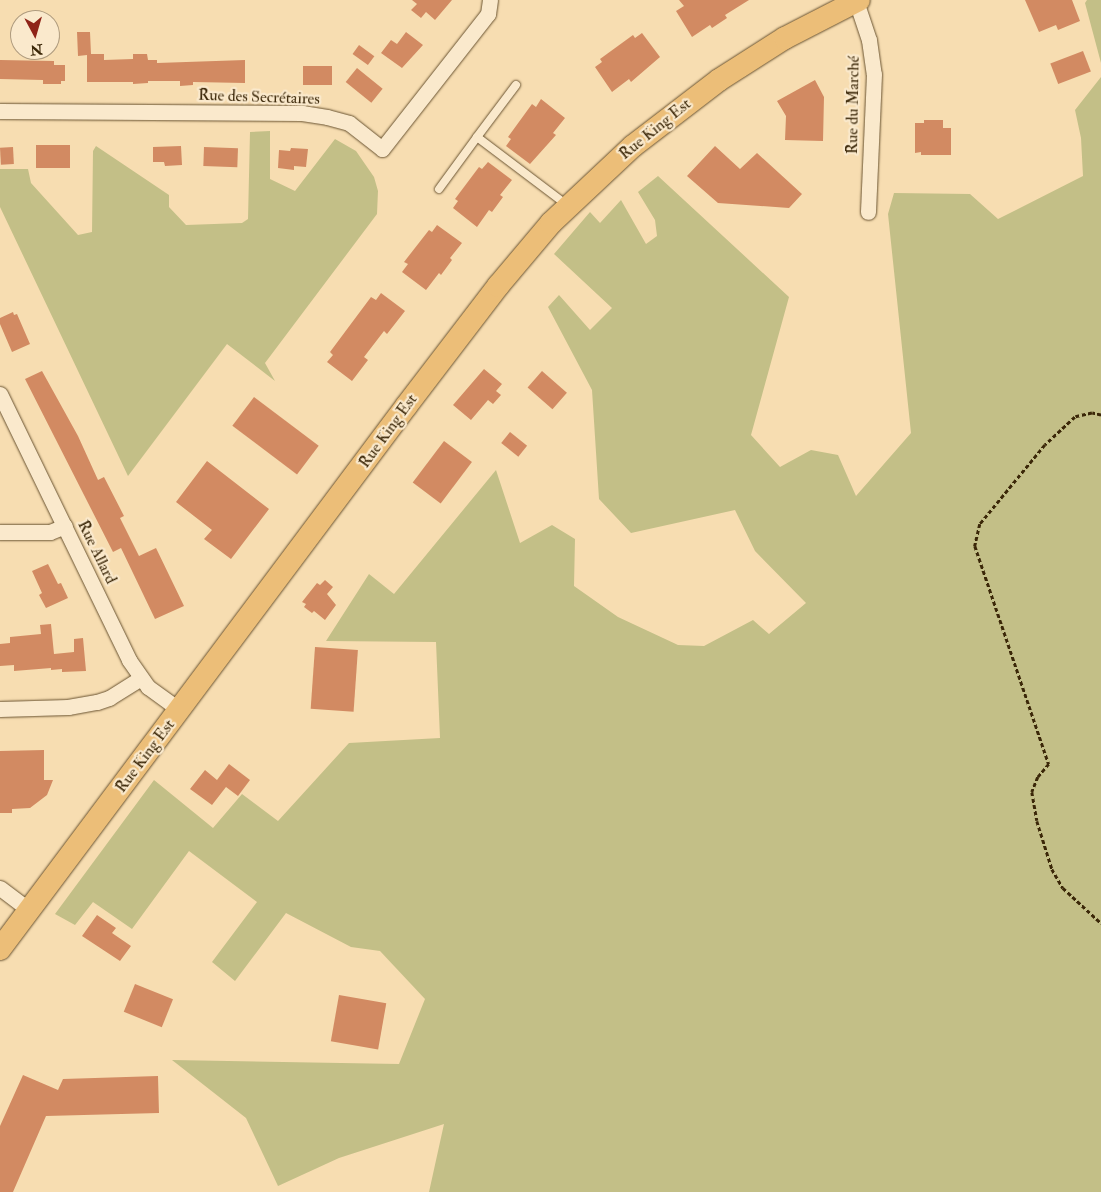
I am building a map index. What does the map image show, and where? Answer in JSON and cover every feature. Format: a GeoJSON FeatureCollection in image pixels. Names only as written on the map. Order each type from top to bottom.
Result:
{"type":"FeatureCollection","features":[{"type":"Feature","properties":{"kind":"main road","name":"Rue King Est"},"geometry":{"type":"LineString","coordinates":[[0,949],[498,286],[551,223],[633,146],[719,80],[785,38],[858,1]]}},
{"type":"Feature","properties":{"kind":"street","name":"Rue des Secrétaires"},"geometry":{"type":"LineString","coordinates":[[0,111],[302,113],[349,123],[382,149],[488,14],[490,0]]}},
{"type":"Feature","properties":{"kind":"street","name":"Rue du Marché"},"geometry":{"type":"LineString","coordinates":[[858,1],[869,40],[874,74],[868,212]]}},
{"type":"Feature","properties":{"kind":"street","name":"Rue Allard"},"geometry":{"type":"LineString","coordinates":[[0,394],[140,679],[156,695],[180,710]]}},
{"type":"Feature","properties":{"kind":"street"},"geometry":{"type":"LineString","coordinates":[[0,532],[50,532],[65,526]]}},
{"type":"Feature","properties":{"kind":"street"},"geometry":{"type":"LineString","coordinates":[[0,709],[86,704],[109,698],[140,679]]}},
{"type":"Feature","properties":{"kind":"street"},"geometry":{"type":"LineString","coordinates":[[0,888],[29,910]]}},
{"type":"Feature","properties":{"kind":"lane"},"geometry":{"type":"LineString","coordinates":[[438,189],[516,85]]}},
{"type":"Feature","properties":{"kind":"lane"},"geometry":{"type":"LineString","coordinates":[[477,137],[569,206]]}},
{"type":"Feature","properties":{"kind":"path"},"geometry":{"type":"LineString","coordinates":[[1101,415],[1092,413],[1075,417],[1045,445],[980,524],[975,546],[1049,764],[1038,777],[1032,792],[1037,821],[1052,869],[1063,888],[1101,923]]}},
{"type":"Feature","properties":{"kind":"shaded area"},"geometry":{"type":"Polygon","coordinates":[[[1087,0],[1101,0],[1101,63],[1085,3],[1087,0]]]}},
{"type":"Feature","properties":{"kind":"shaded area"},"geometry":{"type":"Polygon","coordinates":[[[1101,77],[1101,1192],[429,1192],[444,1124],[339,1158],[278,1186],[246,1118],[172,1060],[399,1064],[425,999],[380,951],[351,947],[286,913],[235,981],[212,962],[257,902],[189,851],[132,929],[93,902],[75,925],[55,914],[154,780],[213,828],[242,794],[278,821],[349,743],[440,738],[436,642],[326,641],[369,574],[394,594],[496,470],[520,543],[552,525],[575,539],[574,586],[618,617],[678,645],[704,646],[753,620],[769,634],[806,603],[755,551],[735,510],[631,533],[599,499],[592,390],[548,307],[559,295],[590,330],[612,308],[554,254],[590,212],[600,223],[621,200],[646,244],[657,236],[655,220],[638,192],[658,176],[789,297],[751,435],[780,467],[811,450],[838,455],[856,496],[911,433],[888,214],[894,193],[970,194],[998,219],[1083,176],[1081,138],[1075,110],[1101,77]]]}},
{"type":"Feature","properties":{"kind":"shaded area"},"geometry":{"type":"Polygon","coordinates":[[[270,131],[270,179],[295,191],[335,139],[356,151],[374,177],[378,191],[377,214],[265,363],[275,381],[227,344],[128,476],[0,207],[0,169],[28,169],[31,183],[78,235],[92,232],[93,151],[96,146],[169,195],[169,207],[186,225],[242,223],[248,219],[250,132],[270,131]]]}},
{"type":"Feature","properties":{"kind":"building"},"geometry":{"type":"Polygon","coordinates":[[[412,0],[452,0],[435,20],[426,12],[421,18],[411,10],[417,4],[412,0]]]}},
{"type":"Feature","properties":{"kind":"building"},"geometry":{"type":"Polygon","coordinates":[[[679,0],[749,0],[725,15],[727,18],[712,28],[710,25],[692,37],[676,11],[684,6],[679,0]]]}},
{"type":"Feature","properties":{"kind":"building"},"geometry":{"type":"Polygon","coordinates":[[[1025,0],[1072,0],[1080,21],[1058,30],[1056,25],[1039,32],[1025,0]]]}},
{"type":"Feature","properties":{"kind":"building"},"geometry":{"type":"Polygon","coordinates":[[[77,32],[90,32],[91,54],[104,54],[104,60],[133,59],[133,54],[147,54],[148,60],[157,60],[157,63],[245,60],[245,83],[193,82],[193,85],[180,86],[180,81],[148,81],[148,83],[133,84],[133,82],[87,82],[87,55],[78,56],[77,32]]]}},
{"type":"Feature","properties":{"kind":"building"},"geometry":{"type":"Polygon","coordinates":[[[406,32],[423,45],[402,68],[381,53],[391,40],[397,44],[406,32]]]}},
{"type":"Feature","properties":{"kind":"building"},"geometry":{"type":"Polygon","coordinates":[[[642,33],[660,57],[631,82],[629,79],[612,92],[595,67],[602,62],[600,59],[633,35],[635,38],[642,33]]]}},
{"type":"Feature","properties":{"kind":"building"},"geometry":{"type":"Polygon","coordinates":[[[359,45],[374,56],[368,65],[353,54],[359,45]]]}},
{"type":"Feature","properties":{"kind":"building"},"geometry":{"type":"Polygon","coordinates":[[[1083,51],[1091,72],[1058,84],[1050,64],[1083,51]]]}},
{"type":"Feature","properties":{"kind":"building"},"geometry":{"type":"Polygon","coordinates":[[[0,60],[54,61],[54,65],[65,65],[65,81],[61,81],[61,84],[43,84],[43,80],[0,79],[0,60]]]}},
{"type":"Feature","properties":{"kind":"building"},"geometry":{"type":"Polygon","coordinates":[[[303,66],[332,66],[332,85],[303,85],[303,66]]]}},
{"type":"Feature","properties":{"kind":"building"},"geometry":{"type":"Polygon","coordinates":[[[357,68],[383,89],[371,103],[346,82],[357,68]]]}},
{"type":"Feature","properties":{"kind":"building"},"geometry":{"type":"Polygon","coordinates":[[[815,80],[824,97],[823,141],[785,140],[786,116],[777,101],[815,80]]]}},
{"type":"Feature","properties":{"kind":"building"},"geometry":{"type":"Polygon","coordinates":[[[541,99],[565,118],[553,133],[556,135],[530,164],[506,146],[511,139],[508,137],[532,104],[536,107],[541,99]]]}},
{"type":"Feature","properties":{"kind":"building"},"geometry":{"type":"Polygon","coordinates":[[[924,120],[943,120],[943,128],[951,128],[951,155],[921,155],[921,152],[915,153],[915,123],[924,123],[924,120]]]}},
{"type":"Feature","properties":{"kind":"building"},"geometry":{"type":"Polygon","coordinates":[[[36,145],[70,145],[70,168],[36,168],[36,145]]]}},
{"type":"Feature","properties":{"kind":"building"},"geometry":{"type":"Polygon","coordinates":[[[181,146],[182,165],[165,166],[164,162],[153,162],[153,147],[181,146]]]}},
{"type":"Feature","properties":{"kind":"building"},"geometry":{"type":"Polygon","coordinates":[[[715,146],[740,169],[757,153],[802,194],[789,208],[718,203],[687,176],[715,146]]]}},
{"type":"Feature","properties":{"kind":"building"},"geometry":{"type":"Polygon","coordinates":[[[13,147],[14,164],[1,165],[0,148],[13,147]]]}},
{"type":"Feature","properties":{"kind":"building"},"geometry":{"type":"Polygon","coordinates":[[[204,147],[238,148],[237,167],[203,166],[204,147]]]}},
{"type":"Feature","properties":{"kind":"building"},"geometry":{"type":"Polygon","coordinates":[[[291,148],[308,149],[306,167],[294,166],[294,170],[278,168],[279,150],[290,151],[291,148]]]}},
{"type":"Feature","properties":{"kind":"building"},"geometry":{"type":"Polygon","coordinates":[[[488,162],[512,180],[500,195],[503,197],[492,212],[489,210],[477,227],[453,208],[458,201],[455,199],[479,167],[482,169],[488,162]]]}},
{"type":"Feature","properties":{"kind":"building"},"geometry":{"type":"Polygon","coordinates":[[[437,225],[462,243],[450,258],[452,260],[441,275],[439,273],[426,290],[402,272],[408,264],[404,262],[429,230],[432,232],[437,225]]]}},
{"type":"Feature","properties":{"kind":"building"},"geometry":{"type":"Polygon","coordinates":[[[381,293],[405,311],[387,334],[384,331],[364,357],[368,360],[352,381],[327,362],[333,355],[330,352],[371,297],[376,300],[381,293]]]}},
{"type":"Feature","properties":{"kind":"building"},"geometry":{"type":"Polygon","coordinates":[[[13,312],[14,315],[17,314],[30,344],[12,352],[0,324],[0,318],[13,312]]]}},
{"type":"Feature","properties":{"kind":"building"},"geometry":{"type":"Polygon","coordinates":[[[484,369],[502,384],[496,391],[501,395],[493,404],[488,400],[471,420],[453,405],[484,369]]]}},
{"type":"Feature","properties":{"kind":"building"},"geometry":{"type":"Polygon","coordinates":[[[42,371],[78,436],[98,480],[104,477],[124,516],[120,518],[139,556],[156,548],[184,606],[155,619],[121,548],[113,552],[25,379],[42,371]]]}},
{"type":"Feature","properties":{"kind":"building"},"geometry":{"type":"Polygon","coordinates":[[[542,371],[567,393],[552,409],[528,388],[542,371]]]}},
{"type":"Feature","properties":{"kind":"building"},"geometry":{"type":"Polygon","coordinates":[[[254,397],[319,446],[297,474],[232,426],[254,397]]]}},
{"type":"Feature","properties":{"kind":"building"},"geometry":{"type":"Polygon","coordinates":[[[510,432],[527,446],[518,457],[501,443],[510,432]]]}},
{"type":"Feature","properties":{"kind":"building"},"geometry":{"type":"Polygon","coordinates":[[[444,441],[472,462],[441,504],[413,483],[444,441]]]}},
{"type":"Feature","properties":{"kind":"building"},"geometry":{"type":"Polygon","coordinates":[[[207,461],[269,509],[231,559],[204,539],[212,530],[176,502],[207,461]]]}},
{"type":"Feature","properties":{"kind":"building"},"geometry":{"type":"Polygon","coordinates":[[[48,564],[58,584],[61,583],[68,598],[46,608],[39,595],[42,593],[32,571],[48,564]]]}},
{"type":"Feature","properties":{"kind":"building"},"geometry":{"type":"Polygon","coordinates":[[[325,580],[333,587],[327,594],[336,605],[325,620],[314,611],[312,613],[304,607],[306,604],[302,602],[317,583],[320,585],[325,580]]]}},
{"type":"Feature","properties":{"kind":"building"},"geometry":{"type":"Polygon","coordinates":[[[51,624],[54,654],[74,652],[74,639],[83,638],[86,671],[62,672],[62,669],[51,670],[51,668],[14,671],[14,665],[0,666],[0,644],[10,643],[10,637],[41,634],[40,625],[51,624]]]}},
{"type":"Feature","properties":{"kind":"building"},"geometry":{"type":"Polygon","coordinates":[[[315,647],[358,650],[354,712],[311,709],[315,647]]]}},
{"type":"Feature","properties":{"kind":"building"},"geometry":{"type":"Polygon","coordinates":[[[44,750],[44,780],[53,780],[47,795],[30,808],[12,809],[12,813],[0,813],[0,751],[44,750]]]}},
{"type":"Feature","properties":{"kind":"building"},"geometry":{"type":"Polygon","coordinates":[[[229,764],[250,780],[238,796],[226,787],[212,805],[190,789],[205,770],[217,780],[229,764]]]}},
{"type":"Feature","properties":{"kind":"building"},"geometry":{"type":"Polygon","coordinates":[[[97,915],[116,928],[112,933],[131,946],[120,961],[82,936],[97,915]]]}},
{"type":"Feature","properties":{"kind":"building"},"geometry":{"type":"Polygon","coordinates":[[[135,984],[173,999],[162,1027],[124,1012],[135,984]]]}},
{"type":"Feature","properties":{"kind":"building"},"geometry":{"type":"Polygon","coordinates":[[[339,995],[386,1003],[378,1050],[331,1041],[339,995]]]}},
{"type":"Feature","properties":{"kind":"building"},"geometry":{"type":"Polygon","coordinates":[[[23,1075],[58,1090],[63,1079],[158,1076],[159,1113],[46,1116],[13,1192],[0,1192],[0,1126],[23,1075]]]}}]}
